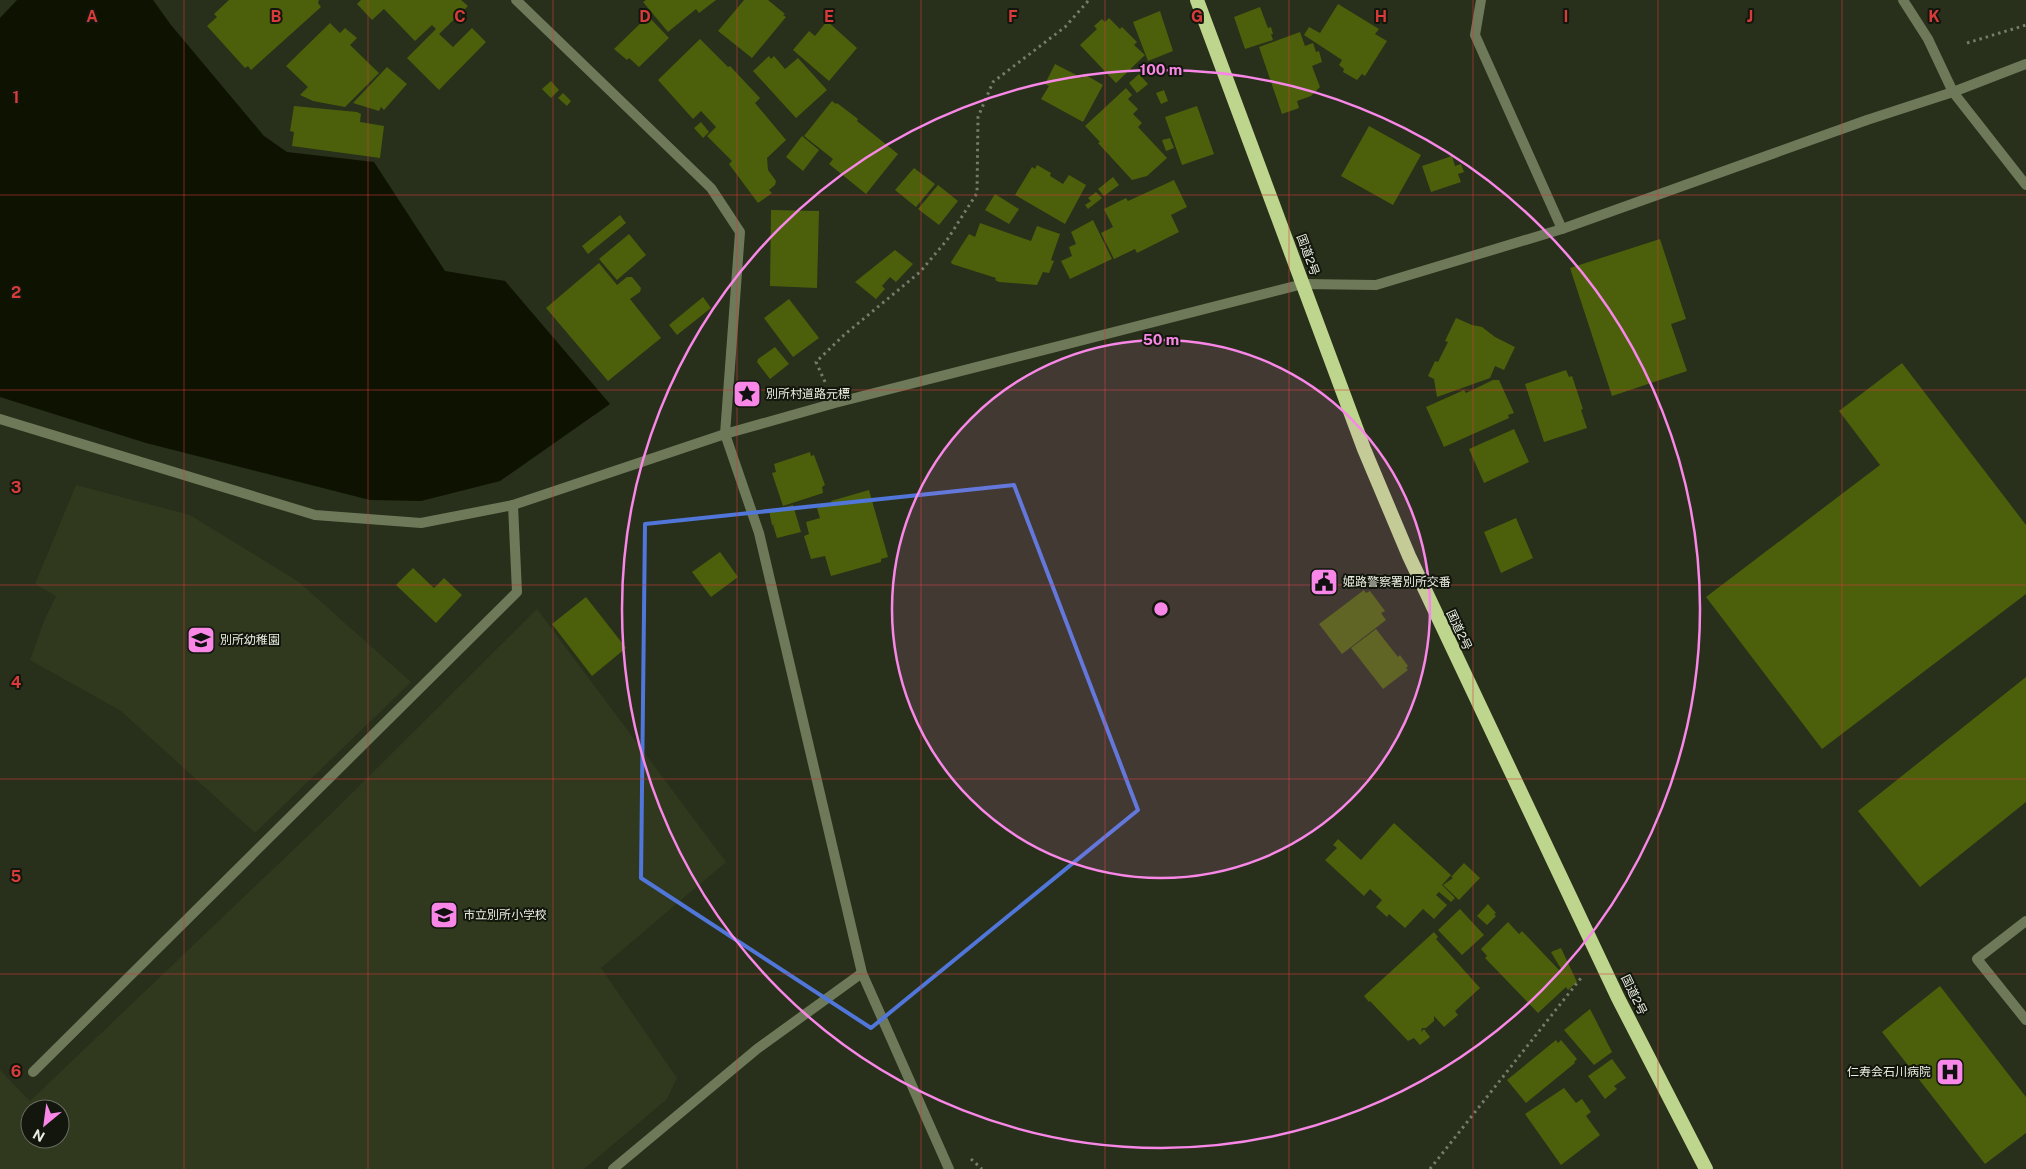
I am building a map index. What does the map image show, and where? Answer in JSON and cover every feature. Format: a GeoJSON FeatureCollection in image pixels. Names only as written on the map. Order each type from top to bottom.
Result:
{"type":"FeatureCollection","features":[{"type":"Feature","properties":{"kind":"highway","name":"国道2号"},"geometry":{"type":"LineString","coordinates":[[1197,0],[1364,449],[1409,556],[1618,998],[1706,1169]]}},
{"type":"Feature","properties":{"kind":"street"},"geometry":{"type":"LineString","coordinates":[[516,0],[711,188],[740,232],[725,434],[759,533],[862,973],[949,1169]]}},
{"type":"Feature","properties":{"kind":"street"},"geometry":{"type":"LineString","coordinates":[[1481,0],[1475,35],[1562,228]]}},
{"type":"Feature","properties":{"kind":"street"},"geometry":{"type":"LineString","coordinates":[[1903,0],[1928,40],[1953,92],[2026,185]]}},
{"type":"Feature","properties":{"kind":"street"},"geometry":{"type":"LineString","coordinates":[[0,419],[315,515],[421,523],[513,506],[725,434],[835,403],[1303,284],[1376,285],[1562,228],[1867,120],[1953,92],[2026,64]]}},
{"type":"Feature","properties":{"kind":"street"},"geometry":{"type":"LineString","coordinates":[[33,1072],[517,592],[513,506]]}},
{"type":"Feature","properties":{"kind":"street"},"geometry":{"type":"LineString","coordinates":[[2026,921],[1977,959],[2026,1020]]}},
{"type":"Feature","properties":{"kind":"street"},"geometry":{"type":"LineString","coordinates":[[613,1169],[757,1049],[862,973]]}},
{"type":"Feature","properties":{"kind":"path"},"geometry":{"type":"LineString","coordinates":[[835,403],[816,362],[844,335],[920,272],[948,240],[977,193],[978,117],[993,82],[1065,28],[1089,0]]}},
{"type":"Feature","properties":{"kind":"path"},"geometry":{"type":"LineString","coordinates":[[1967,43],[2026,25]]}},
{"type":"Feature","properties":{"kind":"path"},"geometry":{"type":"LineString","coordinates":[[1430,1169],[1599,957]]}},
{"type":"Feature","properties":{"kind":"highlighted area"},"geometry":{"type":"Polygon","coordinates":[[[1014,485],[1138,810],[871,1028],[641,878],[645,524],[1014,485]]]}},
{"type":"Feature","properties":{"kind":"shaded area"},"geometry":{"type":"Polygon","coordinates":[[[17,0],[153,0],[171,25],[264,136],[287,152],[374,162],[445,271],[505,281],[610,404],[500,481],[421,501],[370,500],[146,443],[0,397],[0,18],[17,0]]]}},
{"type":"Feature","properties":{"kind":"shaded area","name":"別所幼稚園"},"geometry":{"type":"Polygon","coordinates":[[[76,485],[190,515],[299,582],[411,682],[255,833],[121,711],[30,660],[44,621],[56,596],[35,584],[76,485]]]}},
{"type":"Feature","properties":{"kind":"shaded area","name":"市立別所小学校"},"geometry":{"type":"Polygon","coordinates":[[[537,609],[726,862],[601,968],[677,1078],[667,1099],[584,1169],[0,1169],[0,1070],[28,1099],[20,1099],[20,1149],[70,1149],[70,1099],[32,1099],[335,810],[537,609]]]}},
{"type":"Feature","properties":{"kind":"building"},"geometry":{"type":"Polygon","coordinates":[[[229,0],[319,0],[318,3],[321,7],[251,70],[248,66],[245,68],[207,26],[217,17],[214,14],[229,0]]]}},
{"type":"Feature","properties":{"kind":"building"},"geometry":{"type":"Polygon","coordinates":[[[361,0],[461,0],[468,6],[439,34],[453,47],[472,28],[486,42],[439,90],[407,58],[436,29],[432,25],[415,41],[384,9],[372,20],[357,4],[361,0]]]}},
{"type":"Feature","properties":{"kind":"building"},"geometry":{"type":"Polygon","coordinates":[[[646,0],[716,0],[699,13],[696,9],[668,32],[643,2],[646,0]]]}},
{"type":"Feature","properties":{"kind":"building"},"geometry":{"type":"Polygon","coordinates":[[[744,0],[768,0],[786,17],[752,58],[718,31],[744,0]]]}},
{"type":"Feature","properties":{"kind":"building"},"geometry":{"type":"Polygon","coordinates":[[[1338,4],[1379,29],[1375,34],[1387,41],[1365,76],[1362,74],[1357,80],[1343,72],[1344,69],[1339,65],[1342,60],[1304,35],[1309,27],[1320,33],[1338,4]]]}},
{"type":"Feature","properties":{"kind":"building"},"geometry":{"type":"Polygon","coordinates":[[[1260,7],[1268,28],[1271,27],[1273,40],[1245,49],[1234,17],[1260,7]]]}},
{"type":"Feature","properties":{"kind":"building"},"geometry":{"type":"Polygon","coordinates":[[[1160,11],[1173,51],[1148,61],[1133,22],[1160,11]]]}},
{"type":"Feature","properties":{"kind":"building"},"geometry":{"type":"Polygon","coordinates":[[[648,16],[669,38],[639,67],[614,49],[648,16]]]}},
{"type":"Feature","properties":{"kind":"building"},"geometry":{"type":"Polygon","coordinates":[[[1109,18],[1120,29],[1122,27],[1137,42],[1134,45],[1145,55],[1116,83],[1080,45],[1097,29],[1094,26],[1102,19],[1105,22],[1109,18]]]}},
{"type":"Feature","properties":{"kind":"building"},"geometry":{"type":"Polygon","coordinates":[[[827,21],[857,48],[829,81],[793,50],[809,31],[815,36],[827,21]]]}},
{"type":"Feature","properties":{"kind":"building"},"geometry":{"type":"Polygon","coordinates":[[[330,23],[340,33],[345,28],[357,38],[350,45],[379,73],[345,107],[313,101],[300,95],[308,87],[286,66],[330,23]]]}},
{"type":"Feature","properties":{"kind":"building"},"geometry":{"type":"Polygon","coordinates":[[[1300,32],[1305,46],[1313,43],[1316,52],[1319,51],[1322,62],[1312,66],[1320,87],[1311,96],[1297,101],[1299,108],[1282,114],[1259,47],[1300,32]]]}},
{"type":"Feature","properties":{"kind":"building"},"geometry":{"type":"Polygon","coordinates":[[[700,39],[728,67],[730,66],[760,98],[755,103],[786,140],[767,158],[768,170],[776,181],[775,185],[769,190],[772,193],[758,203],[729,164],[732,161],[707,136],[716,127],[701,111],[693,119],[658,80],[700,39]]]}},
{"type":"Feature","properties":{"kind":"building"},"geometry":{"type":"Polygon","coordinates":[[[769,56],[771,59],[774,56],[785,69],[798,58],[827,90],[796,118],[753,71],[769,56]]]}},
{"type":"Feature","properties":{"kind":"building"},"geometry":{"type":"Polygon","coordinates":[[[1055,64],[1082,78],[1084,74],[1103,85],[1083,122],[1041,99],[1049,86],[1045,84],[1055,64]]]}},
{"type":"Feature","properties":{"kind":"building"},"geometry":{"type":"Polygon","coordinates":[[[387,67],[407,84],[384,110],[381,107],[379,111],[353,103],[387,67]]]}},
{"type":"Feature","properties":{"kind":"building"},"geometry":{"type":"Polygon","coordinates":[[[1139,74],[1148,84],[1137,93],[1129,83],[1139,74]]]}},
{"type":"Feature","properties":{"kind":"building"},"geometry":{"type":"Polygon","coordinates":[[[551,81],[559,90],[551,98],[542,89],[551,81]]]}},
{"type":"Feature","properties":{"kind":"building"},"geometry":{"type":"Polygon","coordinates":[[[1126,88],[1132,95],[1128,99],[1138,109],[1133,114],[1142,123],[1138,127],[1167,158],[1147,176],[1132,180],[1085,126],[1126,88]]]}},
{"type":"Feature","properties":{"kind":"building"},"geometry":{"type":"Polygon","coordinates":[[[1164,90],[1168,101],[1161,104],[1156,93],[1164,90]]]}},
{"type":"Feature","properties":{"kind":"building"},"geometry":{"type":"Polygon","coordinates":[[[563,93],[571,101],[567,106],[558,98],[563,93]]]}},
{"type":"Feature","properties":{"kind":"building"},"geometry":{"type":"Polygon","coordinates":[[[832,101],[858,119],[857,121],[898,154],[866,194],[829,164],[833,159],[804,136],[832,101]]]}},
{"type":"Feature","properties":{"kind":"building"},"geometry":{"type":"Polygon","coordinates":[[[294,106],[357,112],[361,114],[360,122],[384,126],[380,158],[292,146],[294,132],[290,131],[294,106]]]}},
{"type":"Feature","properties":{"kind":"building"},"geometry":{"type":"Polygon","coordinates":[[[1197,106],[1214,154],[1182,165],[1165,117],[1197,106]]]}},
{"type":"Feature","properties":{"kind":"building"},"geometry":{"type":"Polygon","coordinates":[[[701,122],[709,132],[703,138],[694,128],[701,122]]]}},
{"type":"Feature","properties":{"kind":"building"},"geometry":{"type":"Polygon","coordinates":[[[1369,126],[1421,155],[1393,205],[1341,176],[1369,126]]]}},
{"type":"Feature","properties":{"kind":"building"},"geometry":{"type":"Polygon","coordinates":[[[802,136],[819,150],[803,171],[786,157],[802,136]]]}},
{"type":"Feature","properties":{"kind":"building"},"geometry":{"type":"Polygon","coordinates":[[[1170,138],[1174,148],[1166,151],[1162,140],[1170,138]]]}},
{"type":"Feature","properties":{"kind":"building"},"geometry":{"type":"Polygon","coordinates":[[[1452,156],[1455,166],[1461,164],[1464,172],[1458,174],[1461,182],[1431,192],[1422,166],[1452,156]]]}},
{"type":"Feature","properties":{"kind":"building"},"geometry":{"type":"Polygon","coordinates":[[[1037,165],[1051,173],[1050,176],[1063,184],[1069,175],[1086,185],[1065,224],[1015,195],[1032,167],[1035,169],[1037,165]]]}},
{"type":"Feature","properties":{"kind":"building"},"geometry":{"type":"Polygon","coordinates":[[[914,168],[935,184],[916,207],[895,190],[914,168]]]}},
{"type":"Feature","properties":{"kind":"building"},"geometry":{"type":"Polygon","coordinates":[[[1113,177],[1119,185],[1104,196],[1098,189],[1113,177]]]}},
{"type":"Feature","properties":{"kind":"building"},"geometry":{"type":"Polygon","coordinates":[[[1174,180],[1187,207],[1171,215],[1179,232],[1137,253],[1135,249],[1114,259],[1101,233],[1113,227],[1104,209],[1126,198],[1128,201],[1174,180]]]}},
{"type":"Feature","properties":{"kind":"building"},"geometry":{"type":"Polygon","coordinates":[[[938,185],[958,201],[939,225],[918,209],[938,185]]]}},
{"type":"Feature","properties":{"kind":"building"},"geometry":{"type":"Polygon","coordinates":[[[1096,192],[1102,198],[1088,209],[1085,205],[1091,201],[1088,198],[1096,192]]]}},
{"type":"Feature","properties":{"kind":"building"},"geometry":{"type":"Polygon","coordinates":[[[995,194],[1019,209],[1009,224],[985,210],[995,194]]]}},
{"type":"Feature","properties":{"kind":"building"},"geometry":{"type":"Polygon","coordinates":[[[771,210],[819,211],[817,288],[770,286],[771,210]]]}},
{"type":"Feature","properties":{"kind":"building"},"geometry":{"type":"Polygon","coordinates":[[[620,215],[626,223],[588,254],[582,246],[620,215]]]}},
{"type":"Feature","properties":{"kind":"building"},"geometry":{"type":"Polygon","coordinates":[[[1093,220],[1112,259],[1070,279],[1061,261],[1072,256],[1069,247],[1076,244],[1071,232],[1093,220]]]}},
{"type":"Feature","properties":{"kind":"building"},"geometry":{"type":"Polygon","coordinates":[[[980,223],[1031,241],[1037,226],[1060,234],[1051,260],[1054,261],[1049,273],[1043,272],[1037,285],[999,282],[995,280],[996,278],[952,264],[951,262],[969,234],[975,237],[980,223]]]}},
{"type":"Feature","properties":{"kind":"building"},"geometry":{"type":"Polygon","coordinates":[[[629,234],[646,255],[617,280],[599,259],[629,234]]]}},
{"type":"Feature","properties":{"kind":"building"},"geometry":{"type":"Polygon","coordinates":[[[1660,239],[1686,319],[1671,324],[1687,371],[1612,396],[1570,268],[1660,239]]]}},
{"type":"Feature","properties":{"kind":"building"},"geometry":{"type":"Polygon","coordinates":[[[895,250],[913,264],[896,282],[890,277],[882,286],[885,289],[876,299],[855,282],[895,250]]]}},
{"type":"Feature","properties":{"kind":"building"},"geometry":{"type":"Polygon","coordinates":[[[599,263],[617,285],[627,277],[632,277],[641,288],[640,292],[630,299],[661,338],[608,381],[546,308],[599,263]]]}},
{"type":"Feature","properties":{"kind":"building"},"geometry":{"type":"Polygon","coordinates":[[[703,297],[711,308],[677,335],[669,325],[703,297]]]}},
{"type":"Feature","properties":{"kind":"building"},"geometry":{"type":"Polygon","coordinates":[[[789,299],[819,338],[793,357],[764,318],[789,299]]]}},
{"type":"Feature","properties":{"kind":"building"},"geometry":{"type":"Polygon","coordinates":[[[1456,318],[1482,327],[1495,337],[1515,347],[1504,370],[1495,366],[1490,378],[1437,397],[1434,379],[1428,376],[1435,361],[1438,362],[1448,342],[1445,341],[1456,318]]]}},
{"type":"Feature","properties":{"kind":"building"},"geometry":{"type":"Polygon","coordinates":[[[775,347],[789,364],[770,379],[757,362],[758,359],[775,347]]]}},
{"type":"Feature","properties":{"kind":"building"},"geometry":{"type":"Polygon","coordinates":[[[1902,363],[2026,525],[2026,594],[1822,749],[1706,597],[1880,465],[1839,411],[1902,363]]]}},
{"type":"Feature","properties":{"kind":"building"},"geometry":{"type":"Polygon","coordinates":[[[1566,370],[1569,377],[1572,376],[1587,428],[1544,442],[1525,384],[1566,370]]]}},
{"type":"Feature","properties":{"kind":"building"},"geometry":{"type":"Polygon","coordinates":[[[1493,380],[1499,380],[1514,413],[1508,415],[1509,418],[1444,447],[1426,407],[1464,390],[1466,393],[1493,380]]]}},
{"type":"Feature","properties":{"kind":"building"},"geometry":{"type":"Polygon","coordinates":[[[1514,429],[1529,462],[1484,483],[1469,449],[1514,429]]]}},
{"type":"Feature","properties":{"kind":"building"},"geometry":{"type":"Polygon","coordinates":[[[810,452],[811,456],[814,455],[825,485],[822,487],[823,493],[783,506],[772,473],[776,472],[774,464],[810,452]]]}},
{"type":"Feature","properties":{"kind":"building"},"geometry":{"type":"Polygon","coordinates":[[[869,490],[888,557],[881,559],[881,562],[831,576],[825,556],[811,559],[804,536],[809,534],[806,522],[820,518],[817,508],[832,504],[831,501],[869,490]]]}},
{"type":"Feature","properties":{"kind":"building"},"geometry":{"type":"Polygon","coordinates":[[[793,505],[801,532],[777,538],[773,525],[779,523],[772,525],[769,511],[793,505]]]}},
{"type":"Feature","properties":{"kind":"building"},"geometry":{"type":"Polygon","coordinates":[[[1516,518],[1533,558],[1501,573],[1484,532],[1516,518]]]}},
{"type":"Feature","properties":{"kind":"building"},"geometry":{"type":"Polygon","coordinates":[[[720,552],[738,577],[711,597],[692,572],[720,552]]]}},
{"type":"Feature","properties":{"kind":"building"},"geometry":{"type":"Polygon","coordinates":[[[413,568],[434,588],[444,578],[462,595],[436,623],[396,585],[413,568]]]}},
{"type":"Feature","properties":{"kind":"building"},"geometry":{"type":"Polygon","coordinates":[[[1364,590],[1366,593],[1370,591],[1385,611],[1381,613],[1386,620],[1342,654],[1319,624],[1364,590]]]}},
{"type":"Feature","properties":{"kind":"building"},"geometry":{"type":"Polygon","coordinates":[[[586,597],[626,648],[592,676],[552,624],[586,597]]]}},
{"type":"Feature","properties":{"kind":"building"},"geometry":{"type":"Polygon","coordinates":[[[1376,629],[1398,657],[1400,655],[1408,666],[1406,668],[1408,670],[1383,689],[1351,648],[1376,629]]]}},
{"type":"Feature","properties":{"kind":"building"},"geometry":{"type":"Polygon","coordinates":[[[2026,677],[2026,802],[1920,887],[1858,811],[2026,677]]]}},
{"type":"Feature","properties":{"kind":"building"},"geometry":{"type":"Polygon","coordinates":[[[1394,823],[1451,875],[1442,885],[1455,898],[1451,902],[1439,892],[1436,895],[1447,905],[1434,919],[1423,909],[1405,928],[1389,914],[1387,917],[1376,907],[1382,900],[1370,889],[1364,896],[1325,860],[1337,848],[1333,845],[1338,839],[1361,860],[1394,823]]]}},
{"type":"Feature","properties":{"kind":"building"},"geometry":{"type":"Polygon","coordinates":[[[1464,863],[1480,878],[1459,900],[1443,885],[1453,878],[1451,877],[1464,863]]]}},
{"type":"Feature","properties":{"kind":"building"},"geometry":{"type":"Polygon","coordinates":[[[1488,904],[1496,913],[1494,914],[1496,916],[1487,925],[1477,916],[1488,904]]]}},
{"type":"Feature","properties":{"kind":"building"},"geometry":{"type":"Polygon","coordinates":[[[1460,909],[1484,935],[1462,955],[1438,930],[1460,909]]]}},
{"type":"Feature","properties":{"kind":"building"},"geometry":{"type":"Polygon","coordinates":[[[1508,922],[1519,934],[1522,931],[1559,970],[1561,969],[1551,952],[1561,948],[1577,982],[1568,990],[1566,987],[1538,1013],[1485,958],[1487,956],[1481,949],[1508,922]]]}},
{"type":"Feature","properties":{"kind":"building"},"geometry":{"type":"Polygon","coordinates":[[[1434,932],[1438,937],[1436,939],[1480,988],[1455,1011],[1458,1015],[1444,1027],[1434,1016],[1434,1021],[1426,1028],[1422,1028],[1421,1032],[1424,1029],[1430,1037],[1420,1045],[1414,1038],[1408,1041],[1364,996],[1434,932]]]}},
{"type":"Feature","properties":{"kind":"building"},"geometry":{"type":"Polygon","coordinates":[[[1940,986],[2026,1097],[2026,1133],[1985,1164],[1882,1032],[1940,986]]]}},
{"type":"Feature","properties":{"kind":"building"},"geometry":{"type":"Polygon","coordinates":[[[1590,1009],[1612,1052],[1594,1065],[1564,1030],[1590,1009]]]}},
{"type":"Feature","properties":{"kind":"building"},"geometry":{"type":"Polygon","coordinates":[[[1556,1040],[1558,1043],[1561,1040],[1577,1059],[1575,1063],[1526,1103],[1507,1080],[1556,1040]]]}},
{"type":"Feature","properties":{"kind":"building"},"geometry":{"type":"Polygon","coordinates":[[[1612,1059],[1626,1078],[1614,1086],[1617,1089],[1605,1099],[1588,1076],[1612,1059]]]}},
{"type":"Feature","properties":{"kind":"building"},"geometry":{"type":"Polygon","coordinates":[[[1564,1088],[1576,1103],[1582,1099],[1591,1112],[1586,1116],[1600,1135],[1561,1165],[1525,1114],[1564,1088]]]}},
{"type":"Feature","properties":{"kind":"place","name":"別所村道路元標"},"geometry":{"type":"Point","coordinates":[747,394]}},
{"type":"Feature","properties":{"kind":"place","name":"姫路警察署別所交番"},"geometry":{"type":"Point","coordinates":[1324,582]}},
{"type":"Feature","properties":{"kind":"place","name":"別所幼稚園"},"geometry":{"type":"Point","coordinates":[201,640]}},
{"type":"Feature","properties":{"kind":"place","name":"市立別所小学校"},"geometry":{"type":"Point","coordinates":[444,915]}},
{"type":"Feature","properties":{"kind":"place","name":"仁寿会石川病院"},"geometry":{"type":"Point","coordinates":[1950,1072]}}]}
